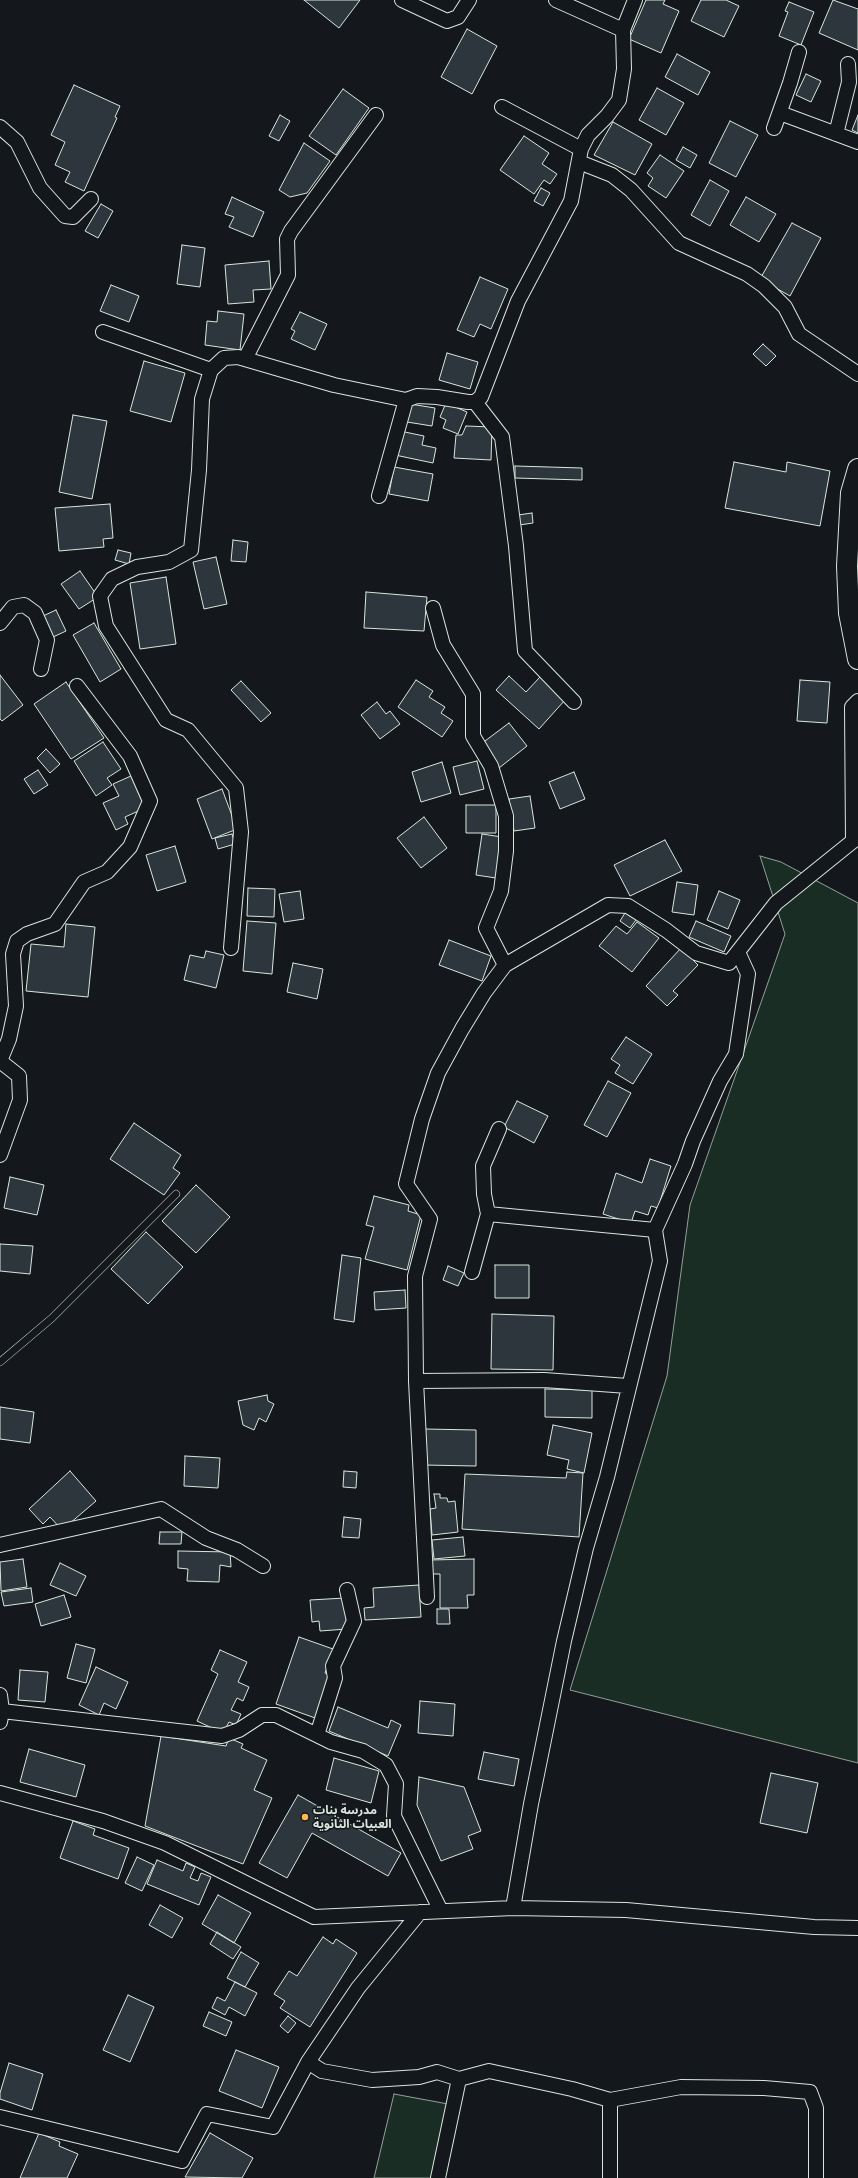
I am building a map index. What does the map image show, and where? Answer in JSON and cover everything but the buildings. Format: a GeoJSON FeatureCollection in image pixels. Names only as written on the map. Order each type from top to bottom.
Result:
{"type":"FeatureCollection","features":[{"type":"Feature","properties":{"kind":"street"},"geometry":{"type":"LineString","coordinates":[[402,0],[447,20],[458,17],[469,0]]}},
{"type":"Feature","properties":{"kind":"street"},"geometry":{"type":"LineString","coordinates":[[556,0],[623,30]]}},
{"type":"Feature","properties":{"kind":"street"},"geometry":{"type":"LineString","coordinates":[[231,948],[241,832],[236,788],[188,730],[166,720],[106,626],[100,596],[112,579],[137,567],[169,562],[191,550],[199,470],[202,399],[211,370],[224,358],[245,358],[334,385],[406,400],[417,396],[475,402],[481,397],[518,301],[571,201],[580,155],[588,135],[607,116],[619,100],[624,69],[623,30],[635,0]]}},
{"type":"Feature","properties":{"kind":"street"},"geometry":{"type":"LineString","coordinates":[[774,128],[799,52]]}},
{"type":"Feature","properties":{"kind":"street"},"geometry":{"type":"LineString","coordinates":[[836,134],[850,82],[848,64]]}},
{"type":"Feature","properties":{"kind":"street"},"geometry":{"type":"LineString","coordinates":[[502,107],[612,175],[631,190],[679,243],[747,274],[764,286],[785,307],[800,334],[858,374]]}},
{"type":"Feature","properties":{"kind":"street"},"geometry":{"type":"LineString","coordinates":[[780,113],[858,142]]}},
{"type":"Feature","properties":{"kind":"street"},"geometry":{"type":"LineString","coordinates":[[245,358],[288,275],[287,239],[291,231],[376,116]]}},
{"type":"Feature","properties":{"kind":"street"},"geometry":{"type":"LineString","coordinates":[[0,127],[17,142],[40,188],[65,216],[72,217],[91,199]]}},
{"type":"Feature","properties":{"kind":"street"},"geometry":{"type":"LineString","coordinates":[[102,332],[211,370]]}},
{"type":"Feature","properties":{"kind":"street"},"geometry":{"type":"LineString","coordinates":[[380,496],[406,400]]}},
{"type":"Feature","properties":{"kind":"street"},"geometry":{"type":"LineString","coordinates":[[475,402],[502,437],[516,546],[525,651],[574,702]]}},
{"type":"Feature","properties":{"kind":"street"},"geometry":{"type":"LineString","coordinates":[[858,469],[851,493],[847,566],[849,613],[858,659]]}},
{"type":"Feature","properties":{"kind":"street"},"geometry":{"type":"LineString","coordinates":[[0,623],[13,607],[24,606],[35,613],[47,640],[41,669]]}},
{"type":"Feature","properties":{"kind":"street"},"geometry":{"type":"LineString","coordinates":[[434,608],[443,645],[473,694],[473,736],[491,766],[506,816],[506,851],[501,891],[486,928],[505,965]]}},
{"type":"Feature","properties":{"kind":"street"},"geometry":{"type":"LineString","coordinates":[[0,1155],[20,1100],[19,1076],[0,1061],[9,1039],[16,1006],[13,954],[17,941],[27,934],[55,924],[84,882],[107,872],[130,848],[150,801],[130,756],[77,686]]}},
{"type":"Feature","properties":{"kind":"street"},"geometry":{"type":"LineString","coordinates":[[427,1596],[416,1381],[415,1276],[430,1219],[406,1184],[422,1119],[438,1073],[484,993],[505,965],[608,905],[628,906],[666,930],[696,953],[729,963],[776,903],[853,841],[852,707],[858,701]]}},
{"type":"Feature","properties":{"kind":"street"},"geometry":{"type":"LineString","coordinates":[[513,1908],[531,1804],[564,1641],[586,1548],[607,1477],[628,1386],[660,1261],[654,1230],[686,1164],[693,1141],[720,1081],[736,1054],[748,974],[738,952]]}},
{"type":"Feature","properties":{"kind":"street"},"geometry":{"type":"LineString","coordinates":[[472,1272],[488,1214],[483,1166],[499,1129]]}},
{"type":"Feature","properties":{"kind":"street"},"geometry":{"type":"LineString","coordinates":[[488,1214],[654,1230]]}},
{"type":"Feature","properties":{"kind":"street"},"geometry":{"type":"LineString","coordinates":[[416,1381],[544,1380],[628,1386]]}},
{"type":"Feature","properties":{"kind":"street"},"geometry":{"type":"LineString","coordinates":[[0,1545],[161,1509],[206,1538],[236,1550],[263,1566]]}},
{"type":"Feature","properties":{"kind":"street"},"geometry":{"type":"LineString","coordinates":[[317,1735],[335,1678],[332,1666],[354,1621],[347,1590]]}},
{"type":"Feature","properties":{"kind":"street"},"geometry":{"type":"LineString","coordinates":[[0,1694],[1,1717],[222,1736],[239,1730],[262,1715],[276,1715],[331,1742],[363,1751],[386,1764],[396,1784],[394,1816],[441,1911]]}},
{"type":"Feature","properties":{"kind":"street"},"geometry":{"type":"LineString","coordinates":[[0,1794],[104,1821],[165,1843],[314,1917],[513,1908],[626,1910],[814,1927],[858,1928]]}},
{"type":"Feature","properties":{"kind":"street"},"geometry":{"type":"LineString","coordinates":[[0,2117],[182,2161],[207,2114],[274,2127],[308,2062],[358,1988],[420,1912]]}},
{"type":"Feature","properties":{"kind":"street"},"geometry":{"type":"LineString","coordinates":[[308,2062],[322,2071],[372,2080],[419,2077],[437,2072],[459,2079],[489,2071],[572,2089],[610,2100],[681,2087],[764,2088],[810,2092],[816,2108],[816,2178]]}},
{"type":"Feature","properties":{"kind":"street"},"geometry":{"type":"LineString","coordinates":[[438,2178],[459,2079]]}},
{"type":"Feature","properties":{"kind":"street"},"geometry":{"type":"LineString","coordinates":[[610,2100],[610,2178]]}},
{"type":"Feature","properties":{"kind":"lane"},"geometry":{"type":"LineString","coordinates":[[0,1362],[52,1318],[176,1194]]}},
{"type":"Feature","properties":{"kind":"green space"},"geometry":{"type":"Polygon","coordinates":[[[760,856],[781,862],[858,903],[858,1763],[570,1690],[667,1376],[690,1205],[785,934],[760,856]]]}},
{"type":"Feature","properties":{"kind":"green space"},"geometry":{"type":"Polygon","coordinates":[[[394,2094],[448,2104],[435,2178],[374,2178],[394,2094]]]}},
{"type":"Feature","properties":{"kind":"place","name":"مدرسة بنات العبيات الثانوية"},"geometry":{"type":"Point","coordinates":[305,1817]}}]}
